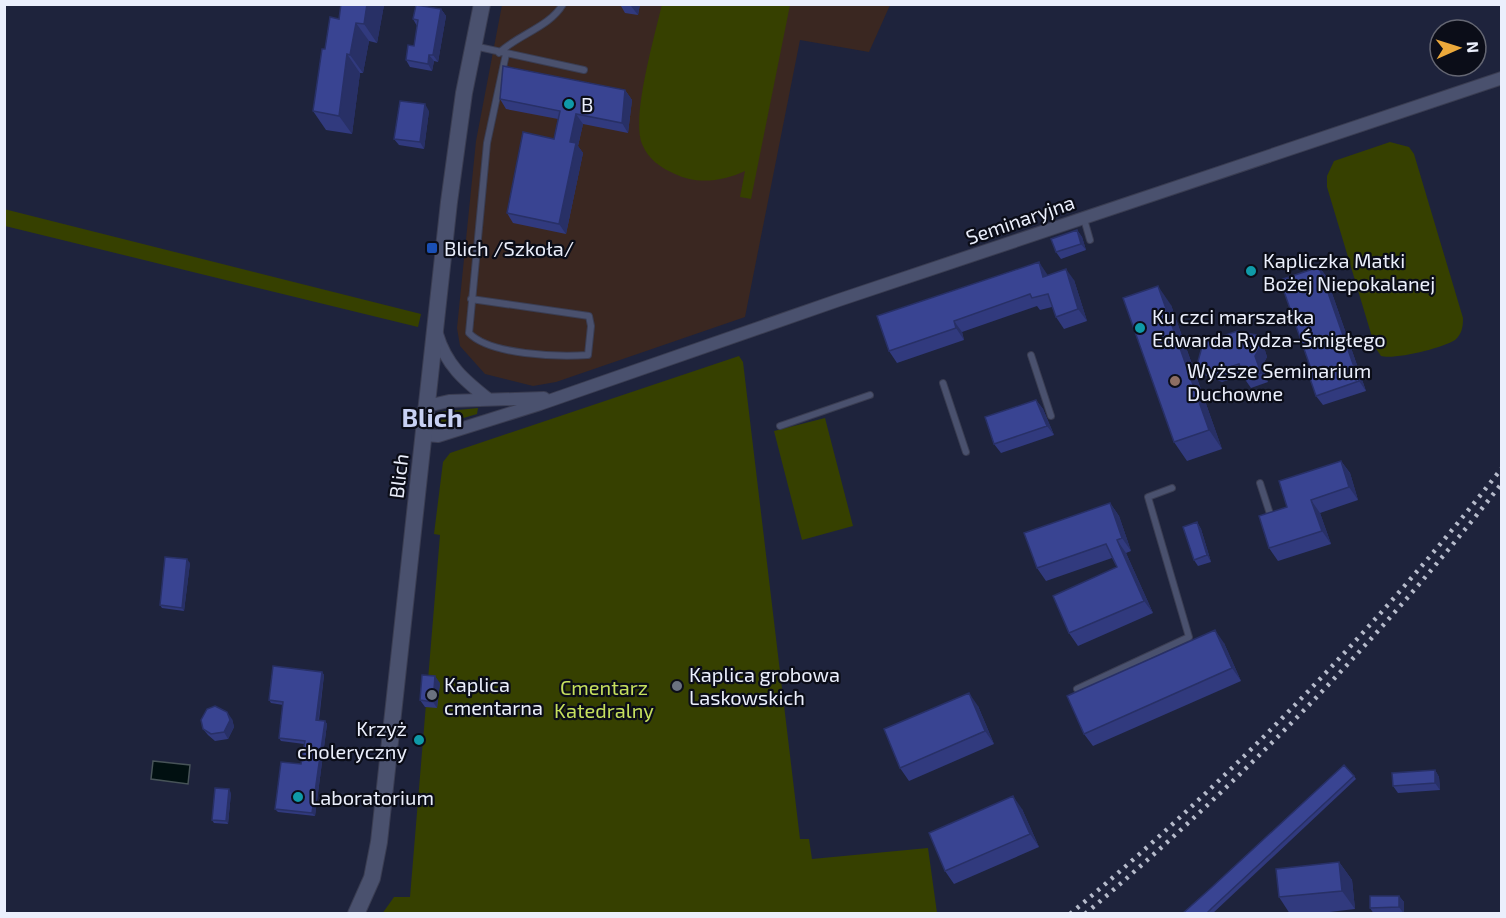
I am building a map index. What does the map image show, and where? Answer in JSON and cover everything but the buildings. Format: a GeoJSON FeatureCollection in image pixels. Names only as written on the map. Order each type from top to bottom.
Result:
{"type":"FeatureCollection","features":[{"type":"Feature","properties":{"kind":"street","name":"Blich"},"geometry":{"type":"LineString","coordinates":[[356,914],[372,878],[379,843],[454,156],[482,4]]}},
{"type":"Feature","properties":{"kind":"street","name":"Seminaryjna"},"geometry":{"type":"LineString","coordinates":[[424,435],[438,436],[540,404],[551,398],[1502,78]]}},
{"type":"Feature","properties":{"kind":"street"},"geometry":{"type":"LineString","coordinates":[[435,329],[442,354],[456,373],[489,399]]}},
{"type":"Feature","properties":{"kind":"street","name":"Seminaryjna"},"geometry":{"type":"LineString","coordinates":[[427,406],[449,401],[551,398]]}},
{"type":"Feature","properties":{"kind":"lane"},"geometry":{"type":"LineString","coordinates":[[471,299],[589,316],[591,326],[588,355],[521,351],[477,342],[470,333],[471,299],[487,143],[502,54],[509,43],[547,21],[563,4]]}},
{"type":"Feature","properties":{"kind":"lane"},"geometry":{"type":"LineString","coordinates":[[473,46],[584,70]]}},
{"type":"Feature","properties":{"kind":"lane"},"geometry":{"type":"LineString","coordinates":[[1084,219],[1090,240]]}},
{"type":"Feature","properties":{"kind":"lane"},"geometry":{"type":"LineString","coordinates":[[1031,355],[1051,416]]}},
{"type":"Feature","properties":{"kind":"lane"},"geometry":{"type":"LineString","coordinates":[[943,383],[966,452]]}},
{"type":"Feature","properties":{"kind":"lane"},"geometry":{"type":"LineString","coordinates":[[780,426],[870,395]]}},
{"type":"Feature","properties":{"kind":"lane"},"geometry":{"type":"LineString","coordinates":[[1260,483],[1271,517]]}},
{"type":"Feature","properties":{"kind":"lane"},"geometry":{"type":"LineString","coordinates":[[1077,689],[1189,637],[1148,497],[1172,488]]}},
{"type":"Feature","properties":{"kind":"shaded area"},"geometry":{"type":"Polygon","coordinates":[[[502,5],[890,5],[869,52],[800,40],[745,317],[556,382],[533,386],[485,374],[460,346],[457,328],[476,141],[502,5]]]}},
{"type":"Feature","properties":{"kind":"shaded area"},"geometry":{"type":"Polygon","coordinates":[[[153,761],[190,765],[188,784],[151,779],[153,761]]]}},
{"type":"Feature","properties":{"kind":"green space"},"geometry":{"type":"Polygon","coordinates":[[[662,4],[790,5],[751,199],[740,197],[745,171],[728,177],[692,180],[660,166],[642,144],[639,132],[642,96],[662,4]]]}},
{"type":"Feature","properties":{"kind":"green space"},"geometry":{"type":"Polygon","coordinates":[[[1390,142],[1409,147],[1414,154],[1463,318],[1462,327],[1455,340],[1418,352],[1387,357],[1381,356],[1375,347],[1327,187],[1327,176],[1334,161],[1390,142]]]}},
{"type":"Feature","properties":{"kind":"green space"},"geometry":{"type":"Polygon","coordinates":[[[4,209],[421,314],[418,327],[5,226],[4,209]]]}},
{"type":"Feature","properties":{"kind":"green space","name":"Cmentarz Katedralny"},"geometry":{"type":"Polygon","coordinates":[[[739,356],[743,362],[800,839],[809,839],[812,859],[928,848],[937,913],[382,914],[394,897],[410,897],[440,535],[434,534],[443,462],[450,453],[739,356]]]}},
{"type":"Feature","properties":{"kind":"green space"},"geometry":{"type":"Polygon","coordinates":[[[478,408],[477,414],[440,425],[434,418],[438,412],[478,408]]]}},
{"type":"Feature","properties":{"kind":"green space"},"geometry":{"type":"Polygon","coordinates":[[[825,418],[853,526],[802,540],[774,431],[825,418]]]}},
{"type":"Feature","properties":{"kind":"railway"},"geometry":{"type":"LineString","coordinates":[[1070,914],[1187,811],[1298,702],[1403,588],[1502,468]]}},
{"type":"Feature","properties":{"kind":"railway"},"geometry":{"type":"LineString","coordinates":[[1085,914],[1142,865],[1252,763],[1305,709],[1406,599],[1502,483]]}},
{"type":"Feature","properties":{"kind":"place","name":"B"},"geometry":{"type":"Point","coordinates":[569,104]}},
{"type":"Feature","properties":{"kind":"place","name":"Blich /Szkoła/"},"geometry":{"type":"Point","coordinates":[432,248]}},
{"type":"Feature","properties":{"kind":"place","name":"Kapliczka Matki Bożej Niepokalanej"},"geometry":{"type":"Point","coordinates":[1251,271]}},
{"type":"Feature","properties":{"kind":"place","name":"Ku czci marszałka Edwarda Rydza-Śmigłego"},"geometry":{"type":"Point","coordinates":[1140,328]}},
{"type":"Feature","properties":{"kind":"place","name":"Wyższe Seminarium Duchowne"},"geometry":{"type":"Point","coordinates":[1175,381]}},
{"type":"Feature","properties":{"kind":"place","name":"Kaplica grobowa Laskowskich"},"geometry":{"type":"Point","coordinates":[677,686]}},
{"type":"Feature","properties":{"kind":"place","name":"Kaplica cmentarna"},"geometry":{"type":"Point","coordinates":[432,695]}},
{"type":"Feature","properties":{"kind":"place","name":"Krzyż choleryczny"},"geometry":{"type":"Point","coordinates":[419,740]}},
{"type":"Feature","properties":{"kind":"place","name":"Laboratorium"},"geometry":{"type":"Point","coordinates":[298,797]}},
{"type":"Feature","properties":{"kind":"district","name":"Blich"},"geometry":{"type":"Point","coordinates":[432,416]}}]}
